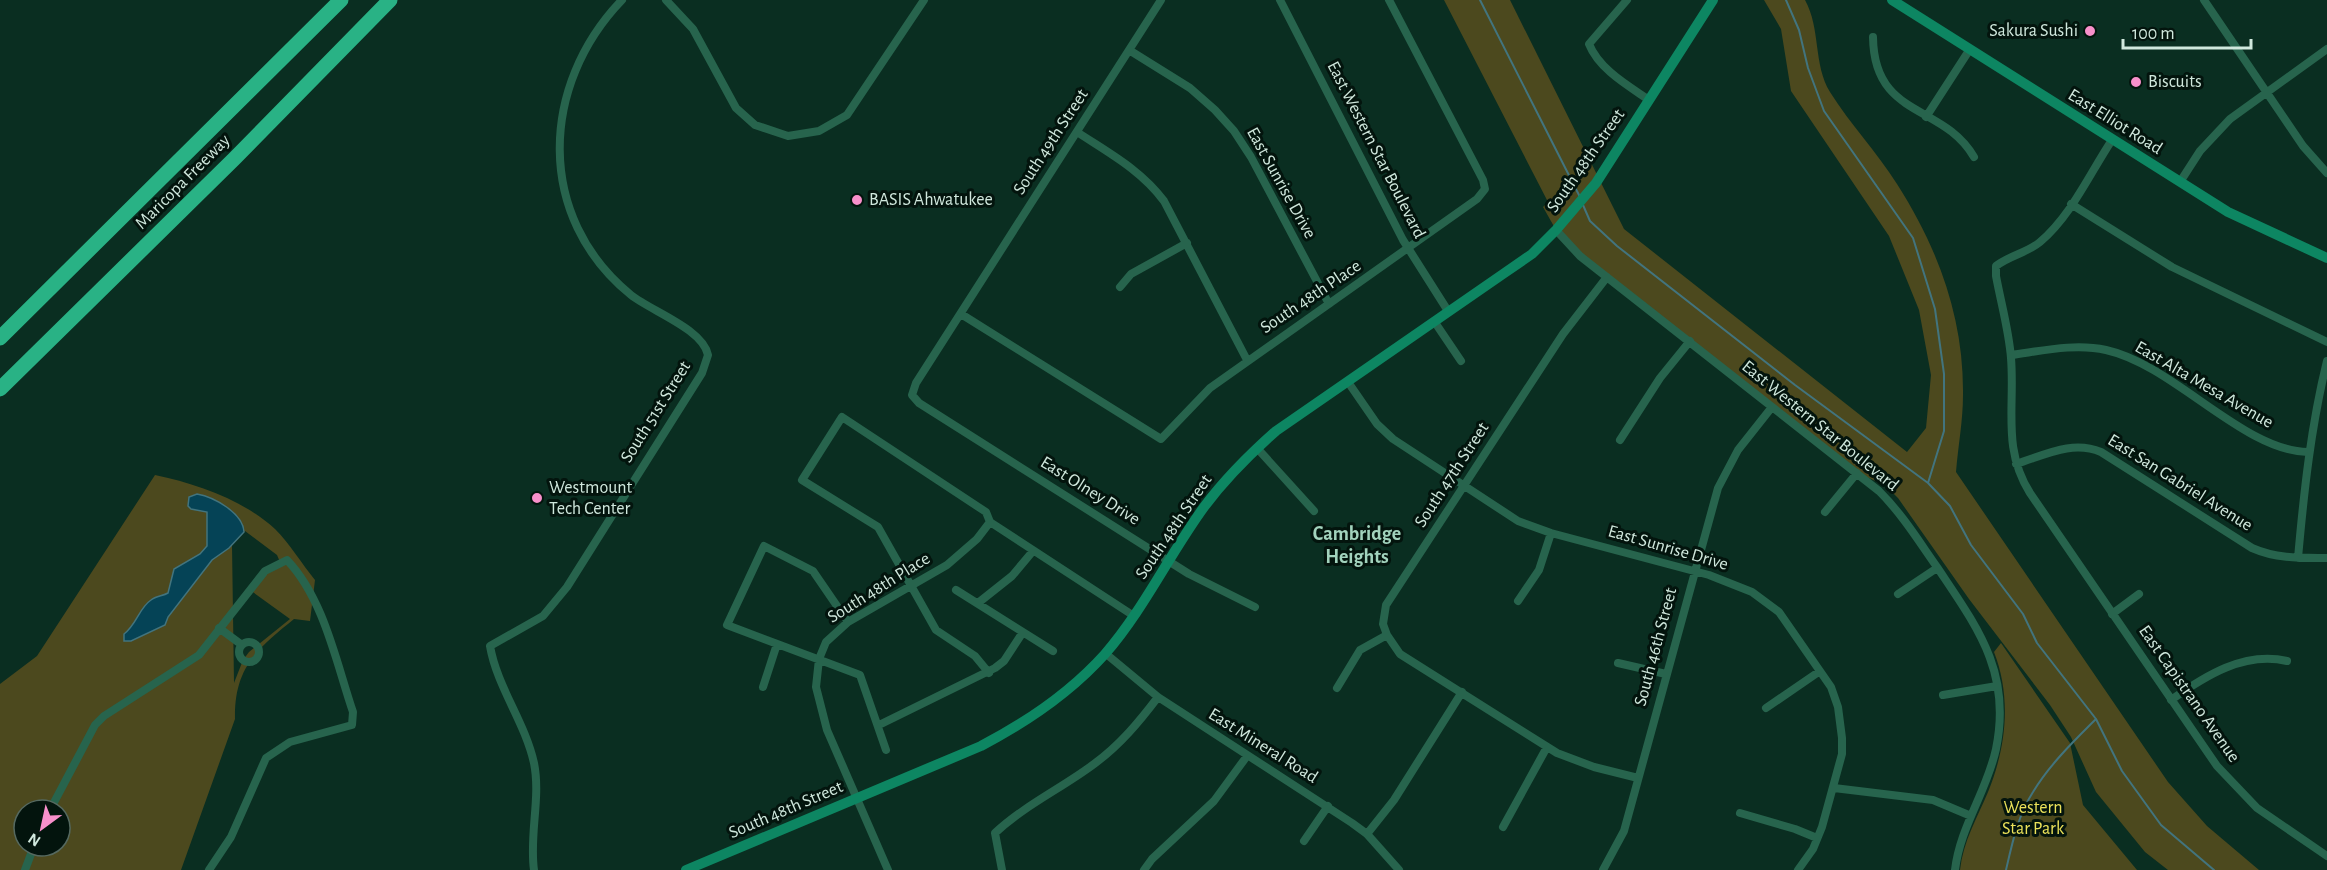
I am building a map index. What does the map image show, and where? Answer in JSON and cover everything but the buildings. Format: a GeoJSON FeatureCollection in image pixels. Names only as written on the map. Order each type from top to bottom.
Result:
{"type":"FeatureCollection","features":[{"type":"Feature","properties":{"kind":"highway","name":"Maricopa Freeway"},"geometry":{"type":"LineString","coordinates":[[0,338],[341,0]]}},
{"type":"Feature","properties":{"kind":"highway","name":"Maricopa Freeway"},"geometry":{"type":"LineString","coordinates":[[0,389],[235,158],[390,0]]}},
{"type":"Feature","properties":{"kind":"main road","name":"South 48th Street"},"geometry":{"type":"LineString","coordinates":[[686,870],[1006,732],[1054,701],[1105,653],[1134,616],[1222,484],[1257,448],[1448,311],[1532,254],[1570,216],[1588,193],[1713,0]]}},
{"type":"Feature","properties":{"kind":"main road","name":"East Elliot Road"},"geometry":{"type":"LineString","coordinates":[[1892,0],[2228,212],[2327,258]]}},
{"type":"Feature","properties":{"kind":"street","name":"South 51st Street"},"geometry":{"type":"LineString","coordinates":[[534,870],[533,762],[520,722],[493,666],[490,646],[543,616],[567,587],[702,373],[708,355],[701,340],[633,297],[611,276],[582,233],[566,194],[560,137],[568,86],[589,39],[622,0]]}},
{"type":"Feature","properties":{"kind":"street"},"geometry":{"type":"LineString","coordinates":[[666,0],[693,29],[720,83],[744,117],[755,125],[779,134],[802,135],[819,131],[847,115],[924,0]]}},
{"type":"Feature","properties":{"kind":"street","name":"South 49th Street"},"geometry":{"type":"LineString","coordinates":[[912,395],[916,383],[1161,0]]}},
{"type":"Feature","properties":{"kind":"street","name":"East Western Star Boulevard"},"geometry":{"type":"LineString","coordinates":[[1280,0],[1409,249],[1448,311]]}},
{"type":"Feature","properties":{"kind":"street","name":"South 48th Place"},"geometry":{"type":"LineString","coordinates":[[961,314],[1161,439],[1197,400],[1247,360],[1409,249],[1477,199],[1485,189],[1483,180],[1389,0]]}},
{"type":"Feature","properties":{"kind":"street"},"geometry":{"type":"LineString","coordinates":[[1627,0],[1589,44],[1593,54],[1619,80],[1649,100]]}},
{"type":"Feature","properties":{"kind":"street"},"geometry":{"type":"LineString","coordinates":[[2204,0],[2303,146],[2327,173]]}},
{"type":"Feature","properties":{"kind":"street"},"geometry":{"type":"LineString","coordinates":[[1873,37],[1873,57],[1883,83],[1897,98],[1966,143],[1974,156]]}},
{"type":"Feature","properties":{"kind":"street"},"geometry":{"type":"LineString","coordinates":[[1926,117],[1970,49]]}},
{"type":"Feature","properties":{"kind":"street"},"geometry":{"type":"LineString","coordinates":[[2180,182],[2213,135],[2267,92],[2327,49]]}},
{"type":"Feature","properties":{"kind":"street","name":"East Sunrise Drive"},"geometry":{"type":"LineString","coordinates":[[1129,50],[1190,88],[1234,131],[1251,157],[1329,304]]}},
{"type":"Feature","properties":{"kind":"street"},"geometry":{"type":"LineString","coordinates":[[1077,132],[1134,169],[1150,183],[1164,201],[1247,360]]}},
{"type":"Feature","properties":{"kind":"street"},"geometry":{"type":"LineString","coordinates":[[2112,140],[2071,204],[2172,267],[2327,342]]}},
{"type":"Feature","properties":{"kind":"street","name":"East Capistrano Avenue"},"geometry":{"type":"LineString","coordinates":[[2071,204],[2039,243],[1996,266],[1995,276],[2011,355],[2011,449],[2021,479],[2217,766],[2257,808],[2327,856]]}},
{"type":"Feature","properties":{"kind":"street","name":"East Western Star Boulevard"},"geometry":{"type":"LineString","coordinates":[[1556,230],[1580,256],[1879,491],[1904,518],[1986,644],[1997,686],[1996,746],[1983,789],[1961,839],[1955,870]]}},
{"type":"Feature","properties":{"kind":"street"},"geometry":{"type":"LineString","coordinates":[[1120,287],[1131,274],[1187,243]]}},
{"type":"Feature","properties":{"kind":"street","name":"South 47th Street"},"geometry":{"type":"LineString","coordinates":[[1387,635],[1383,624],[1386,605],[1563,334],[1607,277]]}},
{"type":"Feature","properties":{"kind":"street"},"geometry":{"type":"LineString","coordinates":[[1434,321],[1461,361]]}},
{"type":"Feature","properties":{"kind":"street"},"geometry":{"type":"LineString","coordinates":[[1620,440],[1660,378],[1690,341]]}},
{"type":"Feature","properties":{"kind":"street","name":"East Alta Mesa Avenue"},"geometry":{"type":"LineString","coordinates":[[2011,355],[2074,347],[2106,350],[2152,369],[2257,436],[2296,452],[2308,452]]}},
{"type":"Feature","properties":{"kind":"street"},"geometry":{"type":"LineString","coordinates":[[2298,558],[2308,452],[2316,401],[2327,361]]}},
{"type":"Feature","properties":{"kind":"street","name":"East Sunrise Drive"},"geometry":{"type":"LineString","coordinates":[[1348,382],[1377,424],[1393,439],[1518,521],[1551,533],[1693,571],[1752,592],[1779,612],[1831,687],[1838,707],[1842,754],[1834,788],[1817,838],[1798,870]]}},
{"type":"Feature","properties":{"kind":"street","name":"East Olney Drive"},"geometry":{"type":"LineString","coordinates":[[912,395],[919,403],[1169,561],[1208,585],[1255,607]]}},
{"type":"Feature","properties":{"kind":"street","name":"South 46th Street"},"geometry":{"type":"LineString","coordinates":[[1603,870],[1624,831],[1708,515],[1726,470],[1772,408]]}},
{"type":"Feature","properties":{"kind":"street"},"geometry":{"type":"LineString","coordinates":[[989,672],[975,656],[936,630],[878,527],[802,480],[842,417],[986,512],[990,522],[1134,616]]}},
{"type":"Feature","properties":{"kind":"street","name":"East San Gabriel Avenue"},"geometry":{"type":"LineString","coordinates":[[2016,464],[2075,446],[2086,446],[2101,452],[2252,548],[2268,555],[2327,558]]}},
{"type":"Feature","properties":{"kind":"street"},"geometry":{"type":"LineString","coordinates":[[1257,448],[1314,511]]}},
{"type":"Feature","properties":{"kind":"street"},"geometry":{"type":"LineString","coordinates":[[1825,512],[1857,473]]}},
{"type":"Feature","properties":{"kind":"street","name":"South 48th Place"},"geometry":{"type":"LineString","coordinates":[[857,798],[827,730],[816,687],[819,659],[826,642],[848,622],[912,587],[962,553],[990,522]]}},
{"type":"Feature","properties":{"kind":"street"},"geometry":{"type":"LineString","coordinates":[[1518,601],[1539,570],[1551,533]]}},
{"type":"Feature","properties":{"kind":"street"},"geometry":{"type":"LineString","coordinates":[[848,622],[813,571],[764,546],[727,625],[860,675],[886,750]]}},
{"type":"Feature","properties":{"kind":"street"},"geometry":{"type":"LineString","coordinates":[[978,603],[1012,576],[1033,551]]}},
{"type":"Feature","properties":{"kind":"street"},"geometry":{"type":"LineString","coordinates":[[56,798],[95,725],[104,716],[192,661],[265,571],[287,560],[312,597],[322,621],[353,712],[352,725],[290,742],[266,758],[231,837],[208,870]]}},
{"type":"Feature","properties":{"kind":"street"},"geometry":{"type":"LineString","coordinates":[[1898,594],[1937,568]]}},
{"type":"Feature","properties":{"kind":"street"},"geometry":{"type":"LineString","coordinates":[[956,590],[1053,651]]}},
{"type":"Feature","properties":{"kind":"street"},"geometry":{"type":"LineString","coordinates":[[2112,614],[2139,594]]}},
{"type":"Feature","properties":{"kind":"street"},"geometry":{"type":"LineString","coordinates":[[219,628],[242,645]]}},
{"type":"Feature","properties":{"kind":"street"},"geometry":{"type":"LineString","coordinates":[[879,725],[989,672],[1004,661],[1023,632]]}},
{"type":"Feature","properties":{"kind":"street"},"geometry":{"type":"LineString","coordinates":[[1337,688],[1360,650],[1387,635],[1400,654],[1548,747],[1577,762],[1638,778]]}},
{"type":"Feature","properties":{"kind":"street"},"geometry":{"type":"LineString","coordinates":[[763,687],[777,644]]}},
{"type":"Feature","properties":{"kind":"street","name":"East Mineral Road"},"geometry":{"type":"LineString","coordinates":[[1105,653],[1158,697],[1328,806],[1367,834],[1400,870]]}},
{"type":"Feature","properties":{"kind":"street"},"geometry":{"type":"LineString","coordinates":[[2171,700],[2223,668],[2249,661],[2276,658],[2288,661]]}},
{"type":"Feature","properties":{"kind":"street"},"geometry":{"type":"LineString","coordinates":[[1618,663],[1666,674]]}},
{"type":"Feature","properties":{"kind":"street"},"geometry":{"type":"LineString","coordinates":[[1766,708],[1820,671]]}},
{"type":"Feature","properties":{"kind":"street"},"geometry":{"type":"LineString","coordinates":[[1943,695],[1997,686]]}},
{"type":"Feature","properties":{"kind":"street"},"geometry":{"type":"LineString","coordinates":[[1367,834],[1394,800],[1462,692]]}},
{"type":"Feature","properties":{"kind":"street"},"geometry":{"type":"LineString","coordinates":[[1002,870],[995,832],[1012,817],[1095,764],[1134,730],[1158,697]]}},
{"type":"Feature","properties":{"kind":"street"},"geometry":{"type":"LineString","coordinates":[[1503,827],[1548,747]]}},
{"type":"Feature","properties":{"kind":"street"},"geometry":{"type":"LineString","coordinates":[[1144,870],[1152,859],[1214,801],[1247,756]]}},
{"type":"Feature","properties":{"kind":"street"},"geometry":{"type":"LineString","coordinates":[[1834,788],[1932,800],[1971,816]]}},
{"type":"Feature","properties":{"kind":"street"},"geometry":{"type":"LineString","coordinates":[[857,798],[888,870]]}},
{"type":"Feature","properties":{"kind":"street"},"geometry":{"type":"LineString","coordinates":[[1304,841],[1328,806]]}},
{"type":"Feature","properties":{"kind":"street"},"geometry":{"type":"LineString","coordinates":[[1740,813],[1817,838]]}},
{"type":"Feature","properties":{"kind":"green space"},"geometry":{"type":"Polygon","coordinates":[[[1444,0],[1510,0],[1624,229],[1907,452],[1926,428],[1931,375],[1919,310],[1889,236],[1791,91],[1781,29],[1764,0],[1805,0],[1813,23],[1821,70],[1830,92],[1889,172],[1912,208],[1946,285],[1959,339],[1962,366],[1963,405],[1956,472],[2168,782],[2207,826],[2259,870],[2168,870],[2145,852],[2096,792],[2071,737],[2050,705],[1969,599],[1898,498],[1885,485],[1857,473],[1580,256],[1556,230],[1543,207],[1548,202],[1444,0]]]}},
{"type":"Feature","properties":{"kind":"green space"},"geometry":{"type":"Polygon","coordinates":[[[155,475],[218,494],[262,518],[275,529],[315,580],[310,621],[294,619],[259,650],[243,673],[236,701],[235,719],[181,870],[0,870],[0,684],[37,656],[155,475]],[[245,531],[232,545],[234,683],[243,660],[249,652],[290,619],[250,590],[280,562],[277,555],[245,531]]]}},
{"type":"Feature","properties":{"kind":"green space","name":"Western Star Park"},"geometry":{"type":"Polygon","coordinates":[[[2001,643],[2070,743],[2083,805],[2137,870],[1960,870],[1967,840],[1988,792],[2003,740],[2005,705],[2000,669],[1994,652],[2001,643]]]}},
{"type":"Feature","properties":{"kind":"water"},"geometry":{"type":"Polygon","coordinates":[[[197,494],[227,507],[239,518],[244,532],[229,548],[212,560],[168,617],[165,625],[131,641],[124,641],[124,634],[147,603],[168,593],[174,569],[200,554],[207,546],[207,512],[191,509],[188,506],[189,497],[197,494]]]}},
{"type":"Feature","properties":{"kind":"waterway"},"geometry":{"type":"LineString","coordinates":[[1480,0],[1580,197]]}},
{"type":"Feature","properties":{"kind":"waterway"},"geometry":{"type":"LineString","coordinates":[[1786,0],[1799,30],[1808,68],[1824,111],[1913,238],[1935,309],[1944,374],[1944,431],[1928,483]]}},
{"type":"Feature","properties":{"kind":"waterway"},"geometry":{"type":"LineString","coordinates":[[1583,205],[1590,221],[1617,246],[1795,385],[1928,483],[1950,506],[1971,545],[2023,614],[2037,643],[2096,719],[2122,771],[2161,825],[2214,870]]}},
{"type":"Feature","properties":{"kind":"waterway"},"geometry":{"type":"LineString","coordinates":[[2006,870],[2019,820],[2033,792],[2055,762],[2096,719]]}},
{"type":"Feature","properties":{"kind":"place","name":"Sakura Sushi"},"geometry":{"type":"Point","coordinates":[2090,31]}},
{"type":"Feature","properties":{"kind":"place","name":"Biscuits"},"geometry":{"type":"Point","coordinates":[2136,82]}},
{"type":"Feature","properties":{"kind":"place","name":"BASIS Ahwatukee"},"geometry":{"type":"Point","coordinates":[857,200]}},
{"type":"Feature","properties":{"kind":"place","name":"Westmount Tech Center"},"geometry":{"type":"Point","coordinates":[537,498]}},
{"type":"Feature","properties":{"kind":"district","name":"Cambridge Heights"},"geometry":{"type":"Point","coordinates":[1357,546]}}]}
